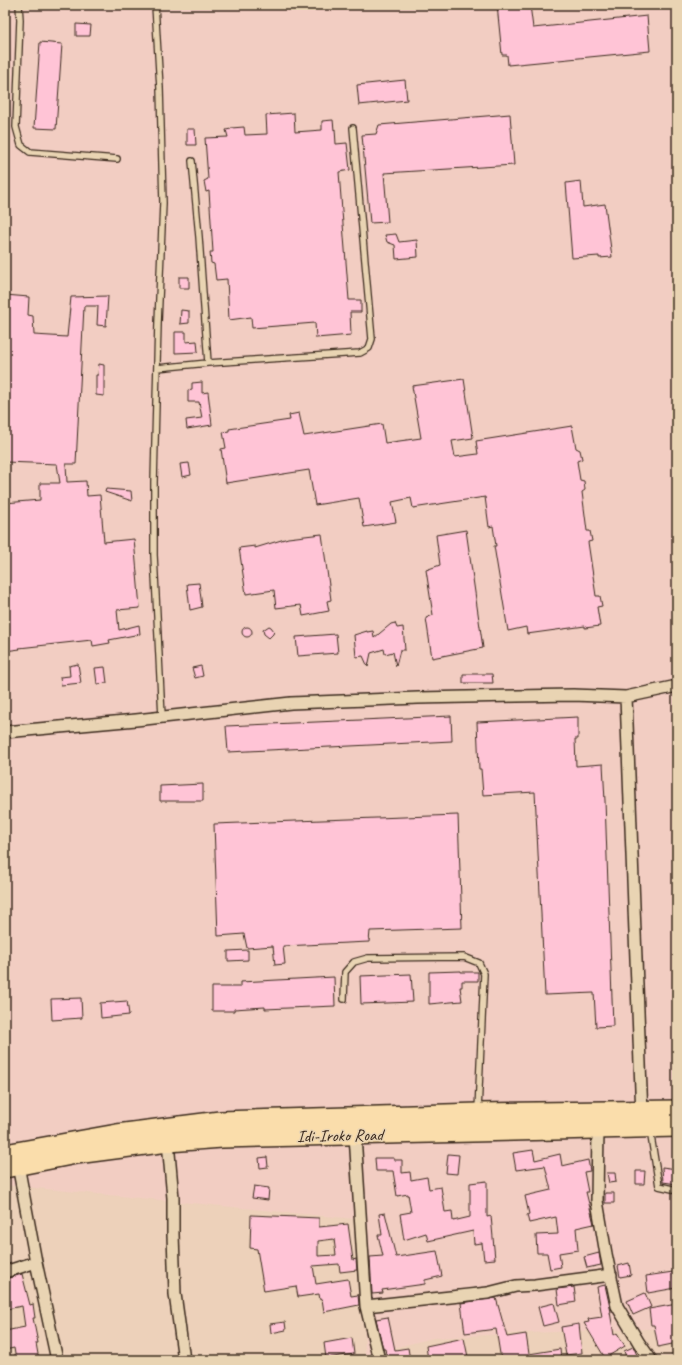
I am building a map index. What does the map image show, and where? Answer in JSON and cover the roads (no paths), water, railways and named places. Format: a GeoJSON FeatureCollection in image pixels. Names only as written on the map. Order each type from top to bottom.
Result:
{"type":"FeatureCollection","features":[{"type":"Feature","properties":{"kind":"highway"},"geometry":{"type":"LineString","coordinates":[[9,1162],[117,1134],[220,1121],[478,1113],[644,1122],[677,1110]]}},
{"type":"Feature","properties":{"kind":"highway","name":"Idi-Iroko Road"},"geometry":{"type":"LineString","coordinates":[[9,1162],[168,1142],[222,1138],[598,1128],[644,1122],[677,1127]]}},
{"type":"Feature","properties":{"kind":"street"},"geometry":{"type":"LineString","coordinates":[[5,732],[291,703],[340,700],[573,695],[626,697],[677,686]]}},
{"type":"Feature","properties":{"kind":"street"},"geometry":{"type":"LineString","coordinates":[[626,697],[644,1122]]}},
{"type":"Feature","properties":{"kind":"street"},"geometry":{"type":"LineString","coordinates":[[598,1128],[597,1201],[606,1254],[618,1306],[638,1344],[651,1360]]}},
{"type":"Feature","properties":{"kind":"street"},"geometry":{"type":"LineString","coordinates":[[355,1135],[366,1306],[379,1360]]}},
{"type":"Feature","properties":{"kind":"street"},"geometry":{"type":"LineString","coordinates":[[168,1142],[173,1198],[175,1294],[184,1360]]}},
{"type":"Feature","properties":{"kind":"street"},"geometry":{"type":"LineString","coordinates":[[9,1162],[36,1262],[57,1360]]}},
{"type":"Feature","properties":{"kind":"street"},"geometry":{"type":"LineString","coordinates":[[5,1272],[36,1262]]}},
{"type":"Feature","properties":{"kind":"street"},"geometry":{"type":"LineString","coordinates":[[366,1306],[488,1293],[516,1286],[535,1285],[611,1274]]}},
{"type":"Feature","properties":{"kind":"lane"},"geometry":{"type":"LineString","coordinates":[[19,5],[20,20],[16,128],[21,145],[30,152],[117,159]]}},
{"type":"Feature","properties":{"kind":"lane"},"geometry":{"type":"LineString","coordinates":[[155,5],[160,88],[163,203],[154,482],[154,555],[162,717]]}},
{"type":"Feature","properties":{"kind":"lane"},"geometry":{"type":"LineString","coordinates":[[157,368],[208,363],[360,353],[370,348],[372,339],[353,128]]}},
{"type":"Feature","properties":{"kind":"lane"},"geometry":{"type":"LineString","coordinates":[[192,161],[208,363]]}},
{"type":"Feature","properties":{"kind":"lane"},"geometry":{"type":"LineString","coordinates":[[344,999],[345,972],[354,962],[368,958],[464,957],[480,963],[484,974],[478,1113]]}},
{"type":"Feature","properties":{"kind":"lane"},"geometry":{"type":"LineString","coordinates":[[644,1122],[658,1178],[658,1186],[677,1190]]}}]}
